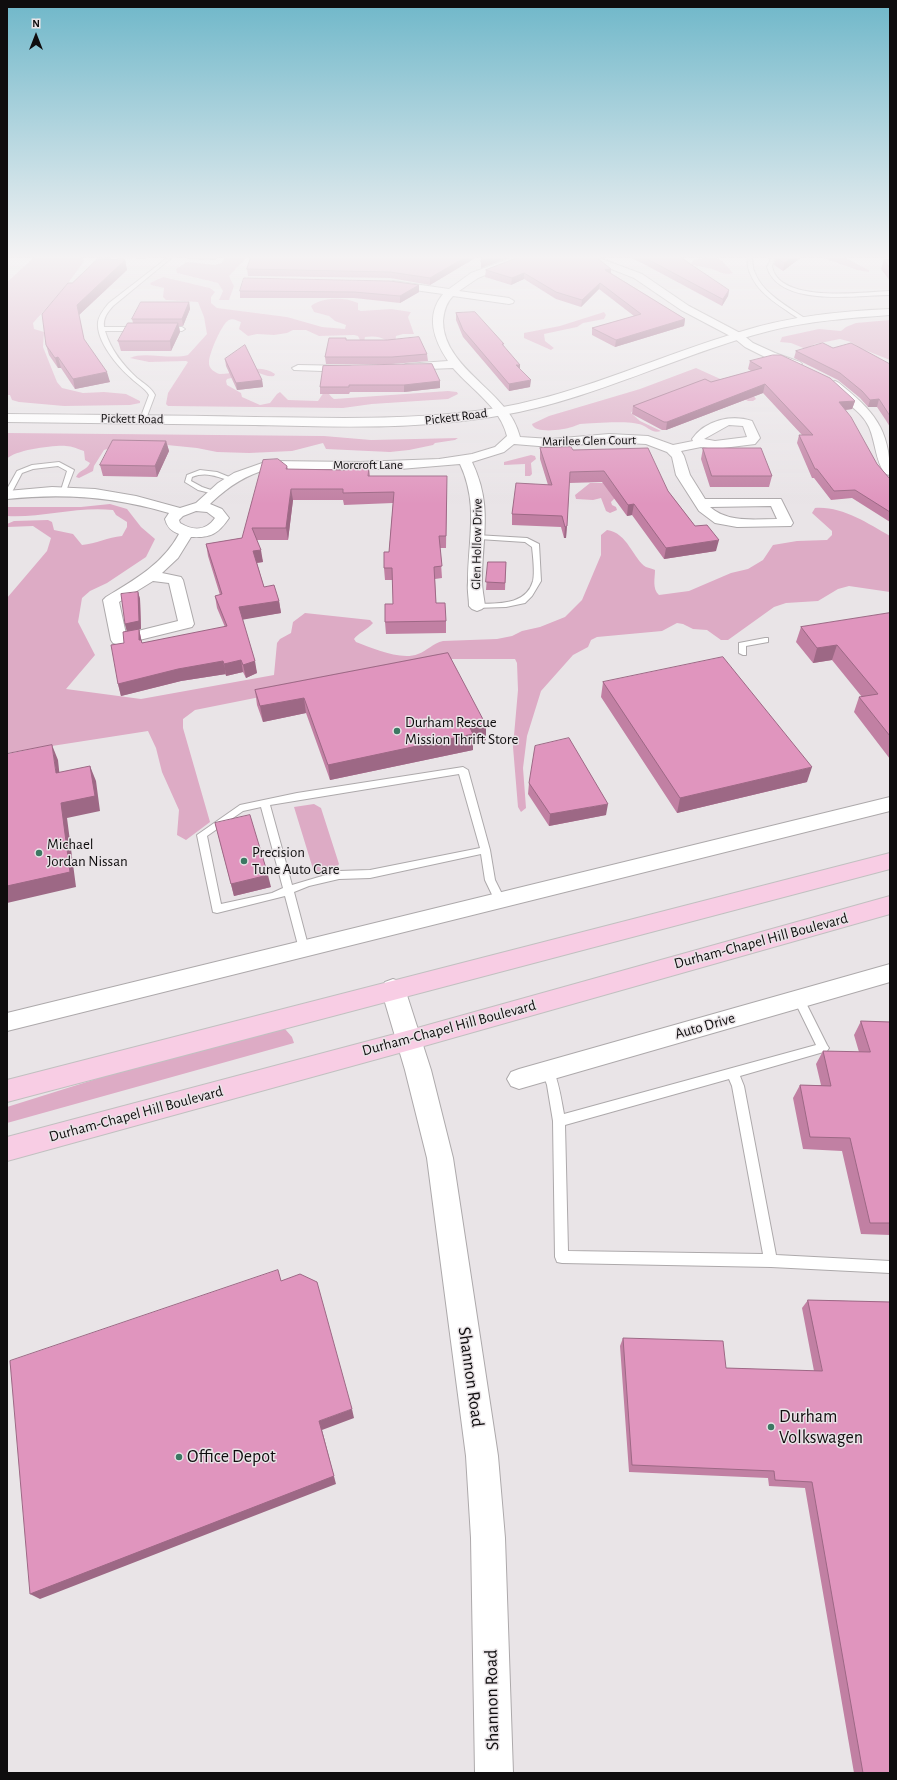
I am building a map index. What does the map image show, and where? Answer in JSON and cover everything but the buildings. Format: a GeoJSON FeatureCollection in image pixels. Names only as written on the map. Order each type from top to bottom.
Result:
{"type":"FeatureCollection","features":[{"type":"Feature","properties":{"kind":"main road"},"geometry":{"type":"LineString","coordinates":[[7,1091],[393,989],[890,861]]}},
{"type":"Feature","properties":{"kind":"main road","name":"Durham-Chapel Hill Boulevard"},"geometry":{"type":"LineString","coordinates":[[7,1149],[410,1040],[890,905]]}},
{"type":"Feature","properties":{"kind":"street"},"geometry":{"type":"LineString","coordinates":[[441,338],[445,349],[455,364],[501,411],[513,430],[513,440]]}},
{"type":"Feature","properties":{"kind":"street","name":"Pickett Road"},"geometry":{"type":"LineString","coordinates":[[7,418],[386,423],[464,417],[526,407],[573,394],[732,338]]}},
{"type":"Feature","properties":{"kind":"street"},"geometry":{"type":"LineString","coordinates":[[741,338],[749,345],[762,352],[784,359],[804,368]]}},
{"type":"Feature","properties":{"kind":"street"},"geometry":{"type":"LineString","coordinates":[[747,338],[760,341],[774,348],[784,359]]}},
{"type":"Feature","properties":{"kind":"street"},"geometry":{"type":"LineString","coordinates":[[762,352],[774,348]]}},
{"type":"Feature","properties":{"kind":"street"},"geometry":{"type":"LineString","coordinates":[[392,368],[455,364]]}},
{"type":"Feature","properties":{"kind":"street"},"geometry":{"type":"LineString","coordinates":[[298,368],[361,369]]}},
{"type":"Feature","properties":{"kind":"street"},"geometry":{"type":"LineString","coordinates":[[828,380],[855,402],[874,426],[886,467],[890,471]]}},
{"type":"Feature","properties":{"kind":"street","name":"Marilee Glen Court"},"geometry":{"type":"LineString","coordinates":[[513,440],[551,443],[609,438],[638,439],[654,442],[672,449]]}},
{"type":"Feature","properties":{"kind":"street","name":"Morcroft Lane"},"geometry":{"type":"LineString","coordinates":[[200,507],[214,492],[231,479],[268,465],[417,465],[477,458],[494,452],[509,444],[513,440]]}},
{"type":"Feature","properties":{"kind":"street"},"geometry":{"type":"LineString","coordinates":[[701,443],[672,449],[678,456],[683,475],[706,511],[720,520],[737,523],[786,523],[776,502],[701,503]]}},
{"type":"Feature","properties":{"kind":"street","name":"Glen Hollow Drive"},"geometry":{"type":"LineString","coordinates":[[465,460],[479,496],[479,537],[475,582],[477,606]]}},
{"type":"Feature","properties":{"kind":"street"},"geometry":{"type":"LineString","coordinates":[[8,495],[43,490],[64,490],[120,496],[180,512],[200,507],[217,511],[222,518],[221,522],[211,530],[186,533],[174,528],[172,524],[172,520],[180,512]]}},
{"type":"Feature","properties":{"kind":"street"},"geometry":{"type":"LineString","coordinates":[[152,576],[176,580],[186,624],[119,640],[111,600],[152,576],[171,559],[186,533]]}},
{"type":"Feature","properties":{"kind":"street"},"geometry":{"type":"LineString","coordinates":[[7,1022],[890,804]]}},
{"type":"Feature","properties":{"kind":"street","name":"Auto Drive"},"geometry":{"type":"LineString","coordinates":[[519,1079],[890,973]]}},
{"type":"Feature","properties":{"kind":"street","name":"Shannon Road"},"geometry":{"type":"LineString","coordinates":[[393,989],[410,1040],[440,1158],[482,1456],[488,1538],[494,1773]]}},
{"type":"Feature","properties":{"kind":"lane"},"geometry":{"type":"LineString","coordinates":[[106,338],[111,352],[132,376],[150,391],[152,395],[143,419]]}},
{"type":"Feature","properties":{"kind":"lane"},"geometry":{"type":"LineString","coordinates":[[8,495],[19,472],[32,467],[59,464],[71,470],[64,490]]}},
{"type":"Feature","properties":{"kind":"lane"},"geometry":{"type":"LineString","coordinates":[[214,492],[200,489],[188,482],[189,476],[200,471],[211,472],[231,479]]}},
{"type":"Feature","properties":{"kind":"lane"},"geometry":{"type":"LineString","coordinates":[[477,606],[506,605],[522,601],[529,594],[537,581],[536,546],[527,540],[479,537]]}},
{"type":"Feature","properties":{"kind":"lane"},"geometry":{"type":"LineString","coordinates":[[743,653],[742,645],[765,640]]}},
{"type":"Feature","properties":{"kind":"lane"},"geometry":{"type":"LineString","coordinates":[[486,850],[370,874],[339,875],[306,883],[274,896],[217,909],[202,835],[240,808],[265,802],[463,770],[486,850],[490,880],[500,900]]}},
{"type":"Feature","properties":{"kind":"lane"},"geometry":{"type":"LineString","coordinates":[[265,802],[304,948]]}},
{"type":"Feature","properties":{"kind":"lane"},"geometry":{"type":"LineString","coordinates":[[559,1121],[823,1048],[799,1000]]}},
{"type":"Feature","properties":{"kind":"lane"},"geometry":{"type":"LineString","coordinates":[[548,1071],[553,1084],[559,1121],[562,1258],[770,1261],[890,1267]]}},
{"type":"Feature","properties":{"kind":"lane"},"geometry":{"type":"LineString","coordinates":[[733,1073],[738,1086],[770,1261]]}},
{"type":"Feature","properties":{"kind":"shaded area"},"geometry":{"type":"Polygon","coordinates":[[[7,338],[44,338],[43,347],[57,382],[62,388],[83,393],[104,392],[126,394],[140,401],[140,403],[130,405],[64,406],[19,402],[12,400],[10,395],[7,395],[7,338]]]}},
{"type":"Feature","properties":{"kind":"shaded area"},"geometry":{"type":"Polygon","coordinates":[[[203,338],[217,338],[213,346],[209,364],[214,371],[220,374],[227,374],[262,369],[275,374],[274,376],[266,376],[259,373],[243,374],[227,379],[226,381],[227,385],[241,393],[242,397],[260,405],[270,403],[280,392],[288,400],[318,401],[324,392],[321,378],[323,375],[325,385],[331,397],[334,399],[448,391],[457,392],[458,394],[448,399],[372,404],[343,408],[168,406],[166,404],[168,393],[188,362],[149,362],[130,358],[142,355],[174,357],[188,355],[203,338]]]}},
{"type":"Feature","properties":{"kind":"shaded area"},"geometry":{"type":"Polygon","coordinates":[[[359,338],[365,338],[364,342],[359,338]]]}},
{"type":"Feature","properties":{"kind":"shaded area"},"geometry":{"type":"Polygon","coordinates":[[[380,338],[396,338],[395,343],[391,343],[380,338]]]}},
{"type":"Feature","properties":{"kind":"shaded area"},"geometry":{"type":"Polygon","coordinates":[[[524,338],[545,338],[545,341],[554,348],[551,350],[524,338]]]}},
{"type":"Feature","properties":{"kind":"shaded area"},"geometry":{"type":"Polygon","coordinates":[[[782,338],[890,338],[890,360],[860,348],[851,342],[840,339],[815,344],[806,349],[791,343],[780,342],[782,338]]]}},
{"type":"Feature","properties":{"kind":"shaded area"},"geometry":{"type":"Polygon","coordinates":[[[696,368],[747,391],[756,399],[753,401],[748,401],[731,391],[633,410],[631,413],[640,421],[661,431],[658,432],[636,423],[612,422],[580,424],[556,430],[538,429],[532,424],[549,416],[640,389],[696,368]]]}},
{"type":"Feature","properties":{"kind":"shaded area"},"geometry":{"type":"Polygon","coordinates":[[[7,433],[324,436],[371,440],[458,438],[455,440],[435,443],[433,445],[409,450],[390,452],[326,449],[323,443],[292,451],[249,453],[217,452],[197,448],[157,444],[114,447],[104,450],[94,466],[93,471],[79,478],[76,477],[77,475],[90,463],[85,460],[84,451],[68,446],[53,446],[18,453],[7,459],[7,433]]]}},
{"type":"Feature","properties":{"kind":"shaded area"},"geometry":{"type":"Polygon","coordinates":[[[531,455],[535,456],[536,459],[531,463],[532,474],[530,476],[525,476],[525,464],[504,465],[504,462],[531,455]]]}},
{"type":"Feature","properties":{"kind":"shaded area"},"geometry":{"type":"Polygon","coordinates":[[[590,483],[611,483],[615,498],[611,502],[617,510],[610,513],[606,511],[601,498],[593,500],[576,499],[575,495],[590,483]]]}},
{"type":"Feature","properties":{"kind":"shaded area"},"geometry":{"type":"Polygon","coordinates":[[[110,504],[127,509],[141,527],[155,539],[146,557],[107,583],[90,591],[82,598],[78,622],[95,655],[66,689],[141,699],[274,675],[277,643],[280,639],[291,633],[293,622],[305,613],[370,620],[373,623],[355,637],[354,639],[356,642],[387,653],[403,656],[418,654],[436,643],[443,641],[497,639],[540,627],[565,617],[582,600],[601,555],[601,535],[607,530],[620,536],[646,567],[655,570],[655,590],[659,595],[689,591],[731,573],[748,569],[763,560],[773,545],[797,541],[827,540],[832,535],[832,531],[812,513],[815,508],[835,510],[854,516],[890,536],[890,592],[849,586],[838,589],[818,601],[786,603],[774,607],[728,640],[721,640],[707,630],[693,629],[677,623],[662,631],[597,637],[591,640],[588,647],[573,655],[541,691],[527,736],[523,768],[526,808],[521,812],[518,807],[513,747],[518,690],[517,663],[515,659],[450,659],[195,710],[183,719],[183,728],[210,822],[186,840],[177,835],[179,810],[162,772],[156,748],[148,731],[7,753],[7,598],[47,551],[51,538],[33,526],[7,527],[7,524],[14,521],[48,520],[52,522],[54,530],[73,534],[82,545],[122,536],[127,527],[127,522],[116,515],[113,510],[100,509],[7,516],[7,507],[81,507],[110,504]]]}},
{"type":"Feature","properties":{"kind":"shaded area"},"geometry":{"type":"Polygon","coordinates":[[[314,804],[321,808],[339,864],[335,869],[320,872],[313,869],[294,807],[314,804]]]}},
{"type":"Feature","properties":{"kind":"shaded area"},"geometry":{"type":"Polygon","coordinates":[[[285,1029],[292,1037],[294,1043],[7,1123],[7,1107],[128,1069],[285,1029]]]}},
{"type":"Feature","properties":{"kind":"place","name":"Durham Rescue Mission Thrift Store"},"geometry":{"type":"Point","coordinates":[397,731]}},
{"type":"Feature","properties":{"kind":"place","name":"Michael Jordan Nissan"},"geometry":{"type":"Point","coordinates":[39,853]}},
{"type":"Feature","properties":{"kind":"place","name":"Precision Tune Auto Care"},"geometry":{"type":"Point","coordinates":[244,861]}},
{"type":"Feature","properties":{"kind":"place","name":"Durham Volkswagen"},"geometry":{"type":"Point","coordinates":[771,1427]}},
{"type":"Feature","properties":{"kind":"place","name":"Office Depot"},"geometry":{"type":"Point","coordinates":[179,1457]}}]}
